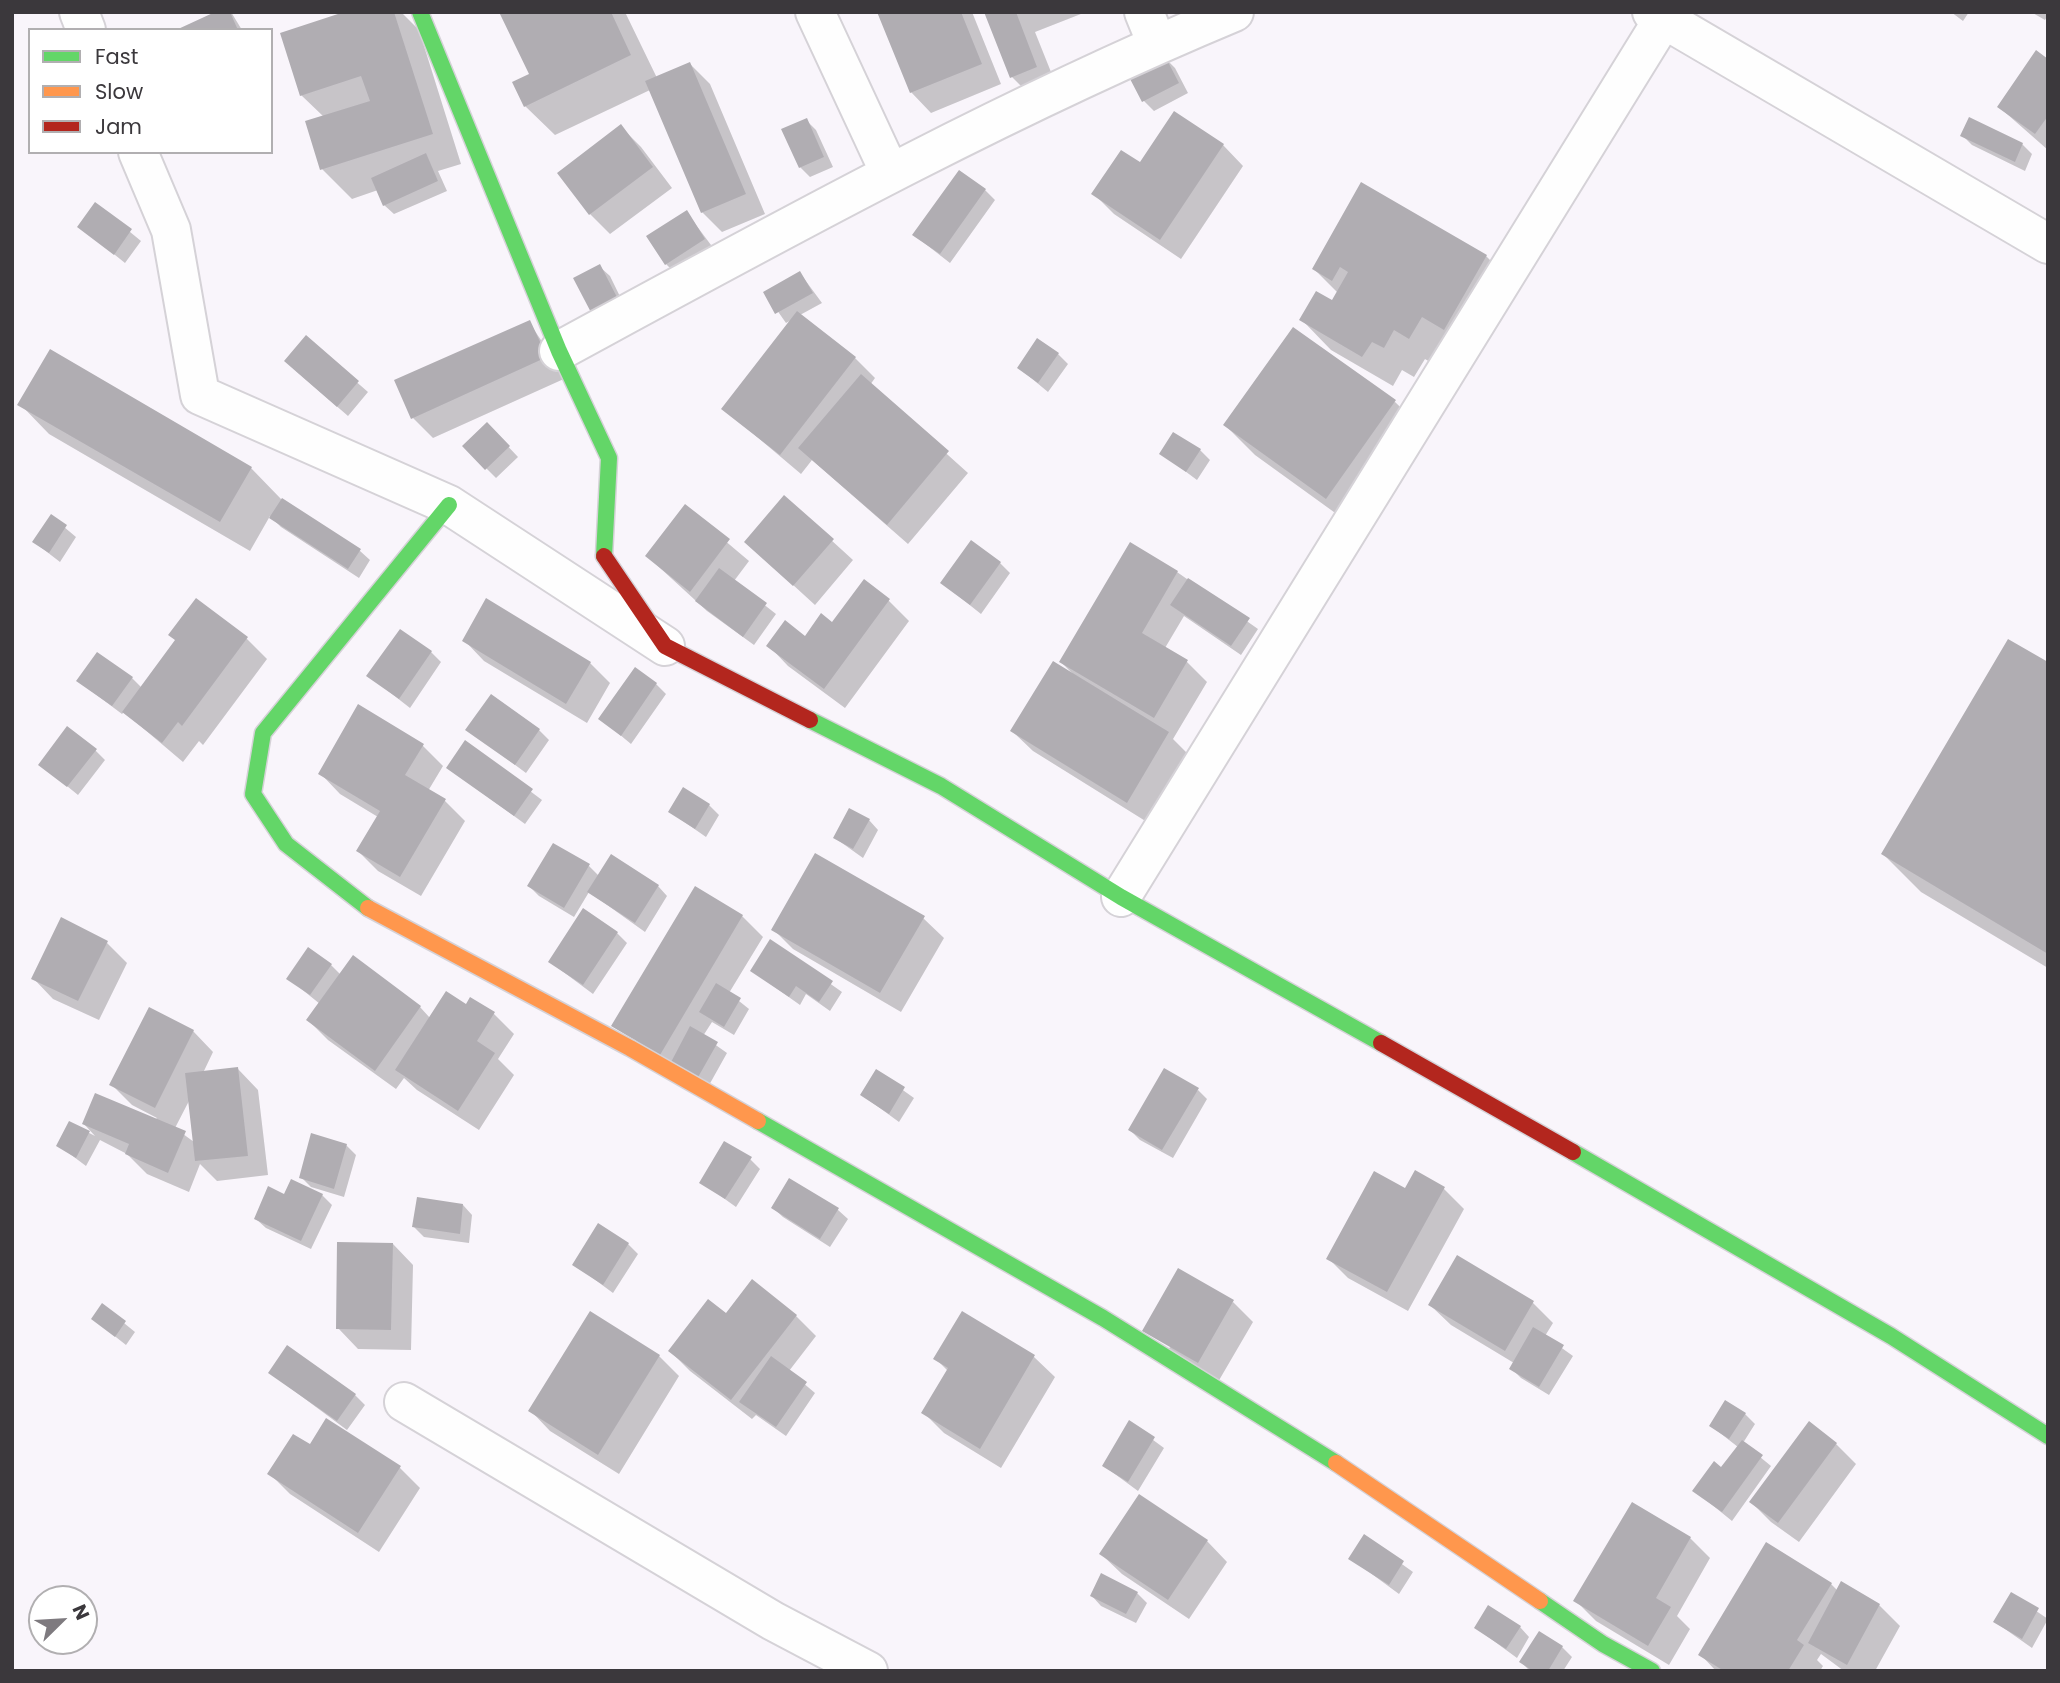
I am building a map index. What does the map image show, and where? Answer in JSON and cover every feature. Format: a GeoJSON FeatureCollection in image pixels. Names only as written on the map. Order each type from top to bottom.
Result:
{"type":"FeatureCollection","features":[{"type":"Feature","properties":{"kind":"street"},"geometry":{"type":"LineString","coordinates":[[420,12],[559,351],[609,458],[603,554],[665,646]]}},
{"type":"Feature","properties":{"kind":"street"},"geometry":{"type":"LineString","coordinates":[[815,12],[890,173]]}},
{"type":"Feature","properties":{"kind":"street"},"geometry":{"type":"LineString","coordinates":[[559,351],[890,173],[1151,28],[1234,12]]}},
{"type":"Feature","properties":{"kind":"street"},"geometry":{"type":"LineString","coordinates":[[1121,897],[1658,15],[2048,244]]}},
{"type":"Feature","properties":{"kind":"street"},"geometry":{"type":"LineString","coordinates":[[139,154],[171,230],[200,395],[449,505],[665,646],[941,786],[1121,897],[1452,1082],[1891,1336],[2048,1436]]}},
{"type":"Feature","properties":{"kind":"street"},"geometry":{"type":"LineString","coordinates":[[449,505],[263,733],[253,794],[286,844],[358,902],[630,1048],[1103,1318],[1385,1494],[1603,1644],[1652,1671]]}},
{"type":"Feature","properties":{"kind":"street"},"geometry":{"type":"LineString","coordinates":[[404,1402],[773,1621],[868,1671]]}},
{"type":"Feature","properties":{"kind":"building"},"geometry":{"type":"Polygon","coordinates":[[[215,12],[230,12],[237,28],[180,28],[215,12]]]}},
{"type":"Feature","properties":{"kind":"building"},"geometry":{"type":"Polygon","coordinates":[[[344,12],[394,12],[433,134],[320,170],[305,121],[370,101],[361,76],[300,96],[280,33],[344,12]]]}},
{"type":"Feature","properties":{"kind":"building"},"geometry":{"type":"Polygon","coordinates":[[[499,12],[611,12],[631,55],[524,107],[512,82],[529,74],[499,12]]]}},
{"type":"Feature","properties":{"kind":"building"},"geometry":{"type":"Polygon","coordinates":[[[877,12],[961,12],[982,64],[910,93],[877,12]]]}},
{"type":"Feature","properties":{"kind":"building"},"geometry":{"type":"Polygon","coordinates":[[[984,12],[1016,12],[1037,67],[1010,78],[984,12]]]}},
{"type":"Feature","properties":{"kind":"building"},"geometry":{"type":"Polygon","coordinates":[[[2036,50],[2048,59],[2048,116],[2035,134],[1997,107],[2036,50]]]}},
{"type":"Feature","properties":{"kind":"building"},"geometry":{"type":"Polygon","coordinates":[[[1165,56],[1179,83],[1142,102],[1128,75],[1165,56]]]}},
{"type":"Feature","properties":{"kind":"building"},"geometry":{"type":"Polygon","coordinates":[[[690,62],[746,194],[701,213],[645,81],[690,62]]]}},
{"type":"Feature","properties":{"kind":"building"},"geometry":{"type":"Polygon","coordinates":[[[1174,111],[1224,144],[1160,240],[1091,194],[1121,150],[1140,162],[1174,111]]]}},
{"type":"Feature","properties":{"kind":"building"},"geometry":{"type":"Polygon","coordinates":[[[1969,117],[2023,143],[2015,162],[1960,136],[1969,117]]]}},
{"type":"Feature","properties":{"kind":"building"},"geometry":{"type":"Polygon","coordinates":[[[807,118],[824,157],[799,168],[781,129],[807,118]]]}},
{"type":"Feature","properties":{"kind":"building"},"geometry":{"type":"Polygon","coordinates":[[[621,124],[653,167],[589,215],[557,173],[621,124]]]}},
{"type":"Feature","properties":{"kind":"building"},"geometry":{"type":"Polygon","coordinates":[[[426,153],[438,181],[383,206],[371,178],[426,153]]]}},
{"type":"Feature","properties":{"kind":"building"},"geometry":{"type":"Polygon","coordinates":[[[959,170],[986,189],[940,254],[912,235],[959,170]]]}},
{"type":"Feature","properties":{"kind":"building"},"geometry":{"type":"Polygon","coordinates":[[[1361,182],[1487,255],[1444,330],[1422,317],[1409,339],[1394,330],[1384,348],[1372,342],[1362,357],[1299,320],[1316,291],[1332,300],[1348,272],[1340,267],[1332,281],[1312,269],[1361,182]]]}},
{"type":"Feature","properties":{"kind":"building"},"geometry":{"type":"Polygon","coordinates":[[[95,202],[132,229],[114,255],[77,227],[95,202]]]}},
{"type":"Feature","properties":{"kind":"building"},"geometry":{"type":"Polygon","coordinates":[[[687,210],[705,239],[665,265],[646,236],[687,210]]]}},
{"type":"Feature","properties":{"kind":"building"},"geometry":{"type":"Polygon","coordinates":[[[600,264],[622,307],[595,320],[573,278],[600,264]]]}},
{"type":"Feature","properties":{"kind":"building"},"geometry":{"type":"Polygon","coordinates":[[[800,271],[813,293],[775,314],[763,292],[800,271]]]}},
{"type":"Feature","properties":{"kind":"building"},"geometry":{"type":"Polygon","coordinates":[[[797,311],[856,357],[780,455],[721,409],[797,311]]]}},
{"type":"Feature","properties":{"kind":"building"},"geometry":{"type":"Polygon","coordinates":[[[530,320],[547,357],[411,419],[394,380],[530,320]]]}},
{"type":"Feature","properties":{"kind":"building"},"geometry":{"type":"Polygon","coordinates":[[[1293,327],[1396,400],[1326,499],[1223,425],[1293,327]]]}},
{"type":"Feature","properties":{"kind":"building"},"geometry":{"type":"Polygon","coordinates":[[[306,335],[359,381],[337,407],[284,361],[306,335]]]}},
{"type":"Feature","properties":{"kind":"building"},"geometry":{"type":"Polygon","coordinates":[[[1037,338],[1059,353],[1038,383],[1017,368],[1037,338]]]}},
{"type":"Feature","properties":{"kind":"building"},"geometry":{"type":"Polygon","coordinates":[[[50,349],[252,467],[220,522],[17,405],[50,349]]]}},
{"type":"Feature","properties":{"kind":"building"},"geometry":{"type":"Polygon","coordinates":[[[861,374],[949,451],[887,525],[798,448],[861,374]]]}},
{"type":"Feature","properties":{"kind":"building"},"geometry":{"type":"Polygon","coordinates":[[[487,422],[510,446],[485,470],[462,446],[487,422]]]}},
{"type":"Feature","properties":{"kind":"building"},"geometry":{"type":"Polygon","coordinates":[[[1173,432],[1201,449],[1186,472],[1159,454],[1173,432]]]}},
{"type":"Feature","properties":{"kind":"building"},"geometry":{"type":"Polygon","coordinates":[[[784,495],[834,539],[793,586],[744,542],[784,495]]]}},
{"type":"Feature","properties":{"kind":"building"},"geometry":{"type":"Polygon","coordinates":[[[282,498],[361,549],[348,569],[269,518],[282,498]]]}},
{"type":"Feature","properties":{"kind":"building"},"geometry":{"type":"Polygon","coordinates":[[[685,504],[730,539],[690,592],[645,556],[685,504]]]}},
{"type":"Feature","properties":{"kind":"building"},"geometry":{"type":"Polygon","coordinates":[[[51,514],[67,525],[49,553],[32,542],[51,514]]]}},
{"type":"Feature","properties":{"kind":"building"},"geometry":{"type":"Polygon","coordinates":[[[971,540],[1001,562],[970,605],[940,583],[971,540]]]}},
{"type":"Feature","properties":{"kind":"building"},"geometry":{"type":"Polygon","coordinates":[[[1130,542],[1178,571],[1142,633],[1188,660],[1154,718],[1059,662],[1130,542]]]}},
{"type":"Feature","properties":{"kind":"building"},"geometry":{"type":"Polygon","coordinates":[[[719,568],[767,603],[743,637],[695,601],[719,568]]]}},
{"type":"Feature","properties":{"kind":"building"},"geometry":{"type":"Polygon","coordinates":[[[1188,578],[1250,618],[1231,646],[1170,605],[1188,578]]]}},
{"type":"Feature","properties":{"kind":"building"},"geometry":{"type":"Polygon","coordinates":[[[864,579],[890,599],[824,689],[766,646],[785,620],[805,636],[821,613],[832,622],[864,579]]]}},
{"type":"Feature","properties":{"kind":"building"},"geometry":{"type":"Polygon","coordinates":[[[196,598],[248,637],[182,726],[178,722],[162,743],[122,712],[175,640],[168,635],[196,598]]]}},
{"type":"Feature","properties":{"kind":"building"},"geometry":{"type":"Polygon","coordinates":[[[486,598],[591,662],[566,704],[462,641],[486,598]]]}},
{"type":"Feature","properties":{"kind":"building"},"geometry":{"type":"Polygon","coordinates":[[[400,629],[432,651],[399,699],[366,676],[400,629]]]}},
{"type":"Feature","properties":{"kind":"building"},"geometry":{"type":"Polygon","coordinates":[[[2008,639],[2048,662],[2048,954],[1881,854],[2008,639]]]}},
{"type":"Feature","properties":{"kind":"building"},"geometry":{"type":"Polygon","coordinates":[[[97,652],[133,677],[112,706],[76,681],[97,652]]]}},
{"type":"Feature","properties":{"kind":"building"},"geometry":{"type":"Polygon","coordinates":[[[1053,661],[1169,732],[1127,803],[1010,731],[1053,661]]]}},
{"type":"Feature","properties":{"kind":"building"},"geometry":{"type":"Polygon","coordinates":[[[635,667],[657,683],[621,736],[598,719],[635,667]]]}},
{"type":"Feature","properties":{"kind":"building"},"geometry":{"type":"Polygon","coordinates":[[[491,694],[540,729],[515,765],[465,730],[491,694]]]}},
{"type":"Feature","properties":{"kind":"building"},"geometry":{"type":"Polygon","coordinates":[[[358,704],[424,744],[405,775],[446,799],[400,877],[356,851],[380,811],[318,774],[358,704]]]}},
{"type":"Feature","properties":{"kind":"building"},"geometry":{"type":"Polygon","coordinates":[[[67,726],[97,749],[67,787],[38,765],[67,726]]]}},
{"type":"Feature","properties":{"kind":"building"},"geometry":{"type":"Polygon","coordinates":[[[465,740],[533,789],[514,816],[446,768],[465,740]]]}},
{"type":"Feature","properties":{"kind":"building"},"geometry":{"type":"Polygon","coordinates":[[[683,787],[710,804],[695,829],[668,812],[683,787]]]}},
{"type":"Feature","properties":{"kind":"building"},"geometry":{"type":"Polygon","coordinates":[[[849,808],[870,819],[853,849],[833,838],[849,808]]]}},
{"type":"Feature","properties":{"kind":"building"},"geometry":{"type":"Polygon","coordinates":[[[553,843],[590,864],[564,908],[527,886],[553,843]]]}},
{"type":"Feature","properties":{"kind":"building"},"geometry":{"type":"Polygon","coordinates":[[[815,853],[925,916],[880,993],[771,930],[815,853]]]}},
{"type":"Feature","properties":{"kind":"building"},"geometry":{"type":"Polygon","coordinates":[[[611,854],[659,885],[635,923],[587,892],[611,854]]]}},
{"type":"Feature","properties":{"kind":"building"},"geometry":{"type":"Polygon","coordinates":[[[695,886],[743,915],[660,1055],[611,1026],[695,886]]]}},
{"type":"Feature","properties":{"kind":"building"},"geometry":{"type":"Polygon","coordinates":[[[583,908],[618,932],[583,985],[548,962],[583,908]]]}},
{"type":"Feature","properties":{"kind":"building"},"geometry":{"type":"Polygon","coordinates":[[[61,917],[108,941],[78,1001],[31,979],[61,917]]]}},
{"type":"Feature","properties":{"kind":"building"},"geometry":{"type":"Polygon","coordinates":[[[770,939],[833,981],[819,1002],[796,986],[789,997],[750,971],[770,939]]]}},
{"type":"Feature","properties":{"kind":"building"},"geometry":{"type":"Polygon","coordinates":[[[308,947],[332,964],[310,995],[286,979],[308,947]]]}},
{"type":"Feature","properties":{"kind":"building"},"geometry":{"type":"Polygon","coordinates":[[[353,955],[421,1006],[375,1071],[306,1020],[353,955]]]}},
{"type":"Feature","properties":{"kind":"building"},"geometry":{"type":"Polygon","coordinates":[[[716,983],[741,998],[724,1027],[699,1012],[716,983]]]}},
{"type":"Feature","properties":{"kind":"building"},"geometry":{"type":"Polygon","coordinates":[[[446,991],[466,1004],[470,997],[495,1012],[477,1041],[495,1053],[458,1111],[395,1070],[446,991]]]}},
{"type":"Feature","properties":{"kind":"building"},"geometry":{"type":"Polygon","coordinates":[[[149,1007],[194,1030],[155,1108],[109,1085],[149,1007]]]}},
{"type":"Feature","properties":{"kind":"building"},"geometry":{"type":"Polygon","coordinates":[[[690,1026],[718,1042],[697,1079],[670,1064],[690,1026]]]}},
{"type":"Feature","properties":{"kind":"building"},"geometry":{"type":"Polygon","coordinates":[[[238,1067],[248,1156],[195,1161],[185,1073],[238,1067]]]}},
{"type":"Feature","properties":{"kind":"building"},"geometry":{"type":"Polygon","coordinates":[[[1164,1068],[1199,1088],[1162,1150],[1128,1130],[1164,1068]]]}},
{"type":"Feature","properties":{"kind":"building"},"geometry":{"type":"Polygon","coordinates":[[[876,1069],[905,1087],[889,1114],[860,1095],[876,1069]]]}},
{"type":"Feature","properties":{"kind":"building"},"geometry":{"type":"Polygon","coordinates":[[[95,1093],[186,1131],[168,1173],[125,1154],[129,1144],[82,1124],[95,1093]]]}},
{"type":"Feature","properties":{"kind":"building"},"geometry":{"type":"Polygon","coordinates":[[[69,1121],[90,1131],[76,1158],[56,1146],[69,1121]]]}},
{"type":"Feature","properties":{"kind":"building"},"geometry":{"type":"Polygon","coordinates":[[[311,1133],[347,1144],[334,1189],[299,1178],[311,1133]]]}},
{"type":"Feature","properties":{"kind":"building"},"geometry":{"type":"Polygon","coordinates":[[[724,1141],[752,1157],[725,1199],[699,1183],[724,1141]]]}},
{"type":"Feature","properties":{"kind":"building"},"geometry":{"type":"Polygon","coordinates":[[[1415,1170],[1445,1187],[1387,1292],[1326,1259],[1374,1171],[1405,1188],[1415,1170]]]}},
{"type":"Feature","properties":{"kind":"building"},"geometry":{"type":"Polygon","coordinates":[[[789,1178],[839,1208],[820,1239],[771,1208],[789,1178]]]}},
{"type":"Feature","properties":{"kind":"building"},"geometry":{"type":"Polygon","coordinates":[[[291,1179],[323,1194],[301,1241],[254,1219],[268,1186],[284,1194],[291,1179]]]}},
{"type":"Feature","properties":{"kind":"building"},"geometry":{"type":"Polygon","coordinates":[[[417,1197],[463,1204],[460,1234],[412,1227],[417,1197]]]}},
{"type":"Feature","properties":{"kind":"building"},"geometry":{"type":"Polygon","coordinates":[[[598,1223],[629,1243],[603,1285],[572,1265],[598,1223]]]}},
{"type":"Feature","properties":{"kind":"building"},"geometry":{"type":"Polygon","coordinates":[[[337,1242],[393,1243],[391,1330],[336,1329],[337,1242]]]}},
{"type":"Feature","properties":{"kind":"building"},"geometry":{"type":"Polygon","coordinates":[[[1457,1255],[1534,1301],[1505,1351],[1428,1305],[1457,1255]]]}},
{"type":"Feature","properties":{"kind":"building"},"geometry":{"type":"Polygon","coordinates":[[[1178,1268],[1234,1300],[1198,1363],[1142,1331],[1178,1268]]]}},
{"type":"Feature","properties":{"kind":"building"},"geometry":{"type":"Polygon","coordinates":[[[752,1279],[797,1315],[731,1400],[668,1351],[708,1299],[726,1313],[752,1279]]]}},
{"type":"Feature","properties":{"kind":"building"},"geometry":{"type":"Polygon","coordinates":[[[102,1303],[126,1321],[115,1337],[91,1319],[102,1303]]]}},
{"type":"Feature","properties":{"kind":"building"},"geometry":{"type":"Polygon","coordinates":[[[590,1311],[660,1355],[598,1455],[528,1411],[590,1311]]]}},
{"type":"Feature","properties":{"kind":"building"},"geometry":{"type":"Polygon","coordinates":[[[962,1311],[1035,1355],[980,1449],[921,1413],[948,1368],[933,1359],[962,1311]]]}},
{"type":"Feature","properties":{"kind":"building"},"geometry":{"type":"Polygon","coordinates":[[[1533,1327],[1564,1345],[1539,1387],[1509,1369],[1533,1327]]]}},
{"type":"Feature","properties":{"kind":"building"},"geometry":{"type":"Polygon","coordinates":[[[287,1345],[356,1394],[337,1421],[268,1373],[287,1345]]]}},
{"type":"Feature","properties":{"kind":"building"},"geometry":{"type":"Polygon","coordinates":[[[771,1356],[807,1382],[776,1427],[739,1402],[771,1356]]]}},
{"type":"Feature","properties":{"kind":"building"},"geometry":{"type":"Polygon","coordinates":[[[1725,1400],[1746,1413],[1729,1439],[1709,1426],[1725,1400]]]}},
{"type":"Feature","properties":{"kind":"building"},"geometry":{"type":"Polygon","coordinates":[[[326,1418],[401,1466],[358,1533],[267,1474],[293,1434],[310,1444],[326,1418]]]}},
{"type":"Feature","properties":{"kind":"building"},"geometry":{"type":"Polygon","coordinates":[[[1129,1420],[1155,1437],[1128,1482],[1102,1466],[1129,1420]]]}},
{"type":"Feature","properties":{"kind":"building"},"geometry":{"type":"Polygon","coordinates":[[[1809,1421],[1837,1443],[1778,1523],[1749,1502],[1809,1421]]]}},
{"type":"Feature","properties":{"kind":"building"},"geometry":{"type":"Polygon","coordinates":[[[1742,1440],[1763,1455],[1722,1512],[1692,1491],[1714,1461],[1721,1467],[1742,1440]]]}},
{"type":"Feature","properties":{"kind":"building"},"geometry":{"type":"Polygon","coordinates":[[[1139,1494],[1208,1540],[1168,1600],[1099,1554],[1139,1494]]]}},
{"type":"Feature","properties":{"kind":"building"},"geometry":{"type":"Polygon","coordinates":[[[1632,1502],[1691,1537],[1656,1598],[1671,1607],[1648,1646],[1573,1601],[1632,1502]]]}},
{"type":"Feature","properties":{"kind":"building"},"geometry":{"type":"Polygon","coordinates":[[[1364,1534],[1404,1561],[1389,1585],[1348,1559],[1364,1534]]]}},
{"type":"Feature","properties":{"kind":"building"},"geometry":{"type":"Polygon","coordinates":[[[1766,1542],[1832,1583],[1797,1640],[1804,1645],[1788,1671],[1724,1671],[1698,1655],[1766,1542]]]}},
{"type":"Feature","properties":{"kind":"building"},"geometry":{"type":"Polygon","coordinates":[[[1101,1573],[1138,1592],[1126,1614],[1090,1596],[1101,1573]]]}},
{"type":"Feature","properties":{"kind":"building"},"geometry":{"type":"Polygon","coordinates":[[[1841,1581],[1880,1604],[1847,1665],[1808,1643],[1841,1581]]]}},
{"type":"Feature","properties":{"kind":"building"},"geometry":{"type":"Polygon","coordinates":[[[2011,1592],[2039,1608],[2022,1639],[1993,1622],[2011,1592]]]}},
{"type":"Feature","properties":{"kind":"building"},"geometry":{"type":"Polygon","coordinates":[[[1488,1605],[1521,1626],[1506,1649],[1474,1628],[1488,1605]]]}},
{"type":"Feature","properties":{"kind":"building"},"geometry":{"type":"Polygon","coordinates":[[[1539,1631],[1563,1646],[1548,1671],[1533,1671],[1519,1662],[1539,1631]]]}},
{"type":"Feature","properties":{"kind":"traffic: fast"},"geometry":{"type":"LineString","coordinates":[[420,12],[559,351],[609,458],[604,556]]}},
{"type":"Feature","properties":{"kind":"traffic: fast"},"geometry":{"type":"LineString","coordinates":[[368,908],[286,844],[253,794],[263,733],[449,505]]}},
{"type":"Feature","properties":{"kind":"traffic: fast"},"geometry":{"type":"LineString","coordinates":[[810,720],[941,786],[1121,897],[1381,1043]]}},
{"type":"Feature","properties":{"kind":"traffic: fast"},"geometry":{"type":"LineString","coordinates":[[758,1121],[1103,1318],[1336,1463]]}},
{"type":"Feature","properties":{"kind":"traffic: fast"},"geometry":{"type":"LineString","coordinates":[[1573,1152],[1891,1336],[2048,1436]]}},
{"type":"Feature","properties":{"kind":"traffic: fast"},"geometry":{"type":"LineString","coordinates":[[1540,1601],[1603,1644],[1652,1671]]}},
{"type":"Feature","properties":{"kind":"traffic: slow"},"geometry":{"type":"LineString","coordinates":[[368,908],[630,1048],[758,1121]]}},
{"type":"Feature","properties":{"kind":"traffic: slow"},"geometry":{"type":"LineString","coordinates":[[1336,1463],[1540,1601]]}},
{"type":"Feature","properties":{"kind":"traffic: jam"},"geometry":{"type":"LineString","coordinates":[[604,556],[665,646],[810,720]]}},
{"type":"Feature","properties":{"kind":"traffic: jam"},"geometry":{"type":"LineString","coordinates":[[1381,1043],[1573,1152]]}}]}
